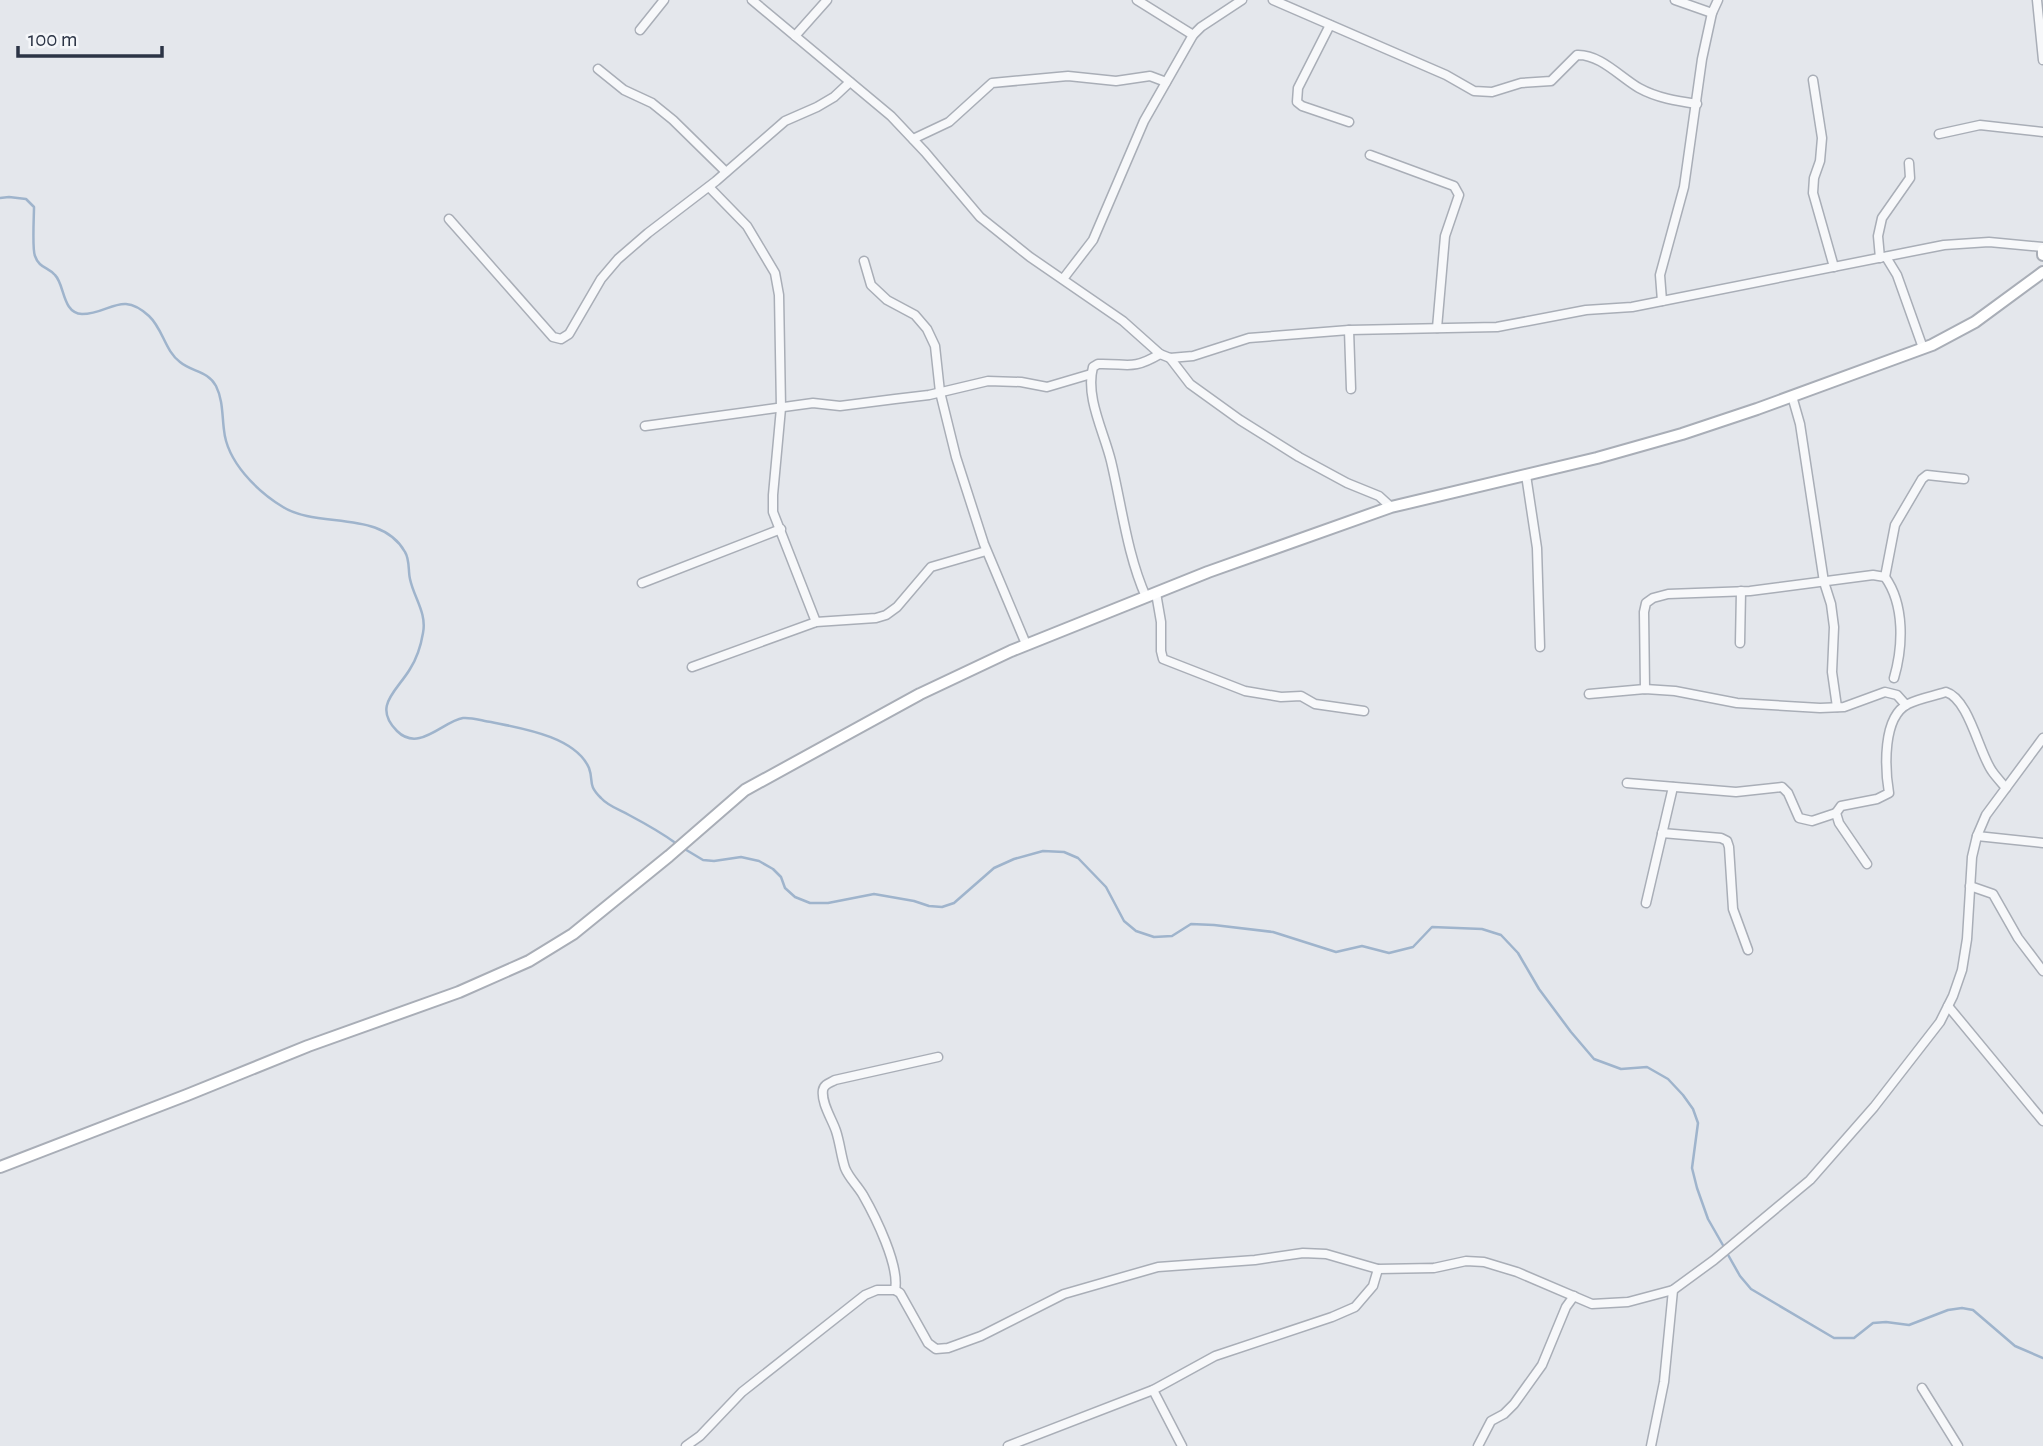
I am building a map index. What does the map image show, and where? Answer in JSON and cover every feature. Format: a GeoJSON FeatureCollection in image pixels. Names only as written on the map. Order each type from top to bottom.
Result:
{"type":"FeatureCollection","features":[{"type":"Feature","properties":{"kind":"main road"},"geometry":{"type":"LineString","coordinates":[[0,1167],[308,1046],[459,992],[529,961],[573,934],[745,790],[960,673],[1026,644],[1391,507],[1526,475],[1682,433],[1792,396],[1923,348],[1975,322],[2043,272]]}},
{"type":"Feature","properties":{"kind":"street"},"geometry":{"type":"LineString","coordinates":[[640,30],[664,0]]}},
{"type":"Feature","properties":{"kind":"street"},"geometry":{"type":"LineString","coordinates":[[751,0],[891,116],[980,216],[1030,257],[1123,321],[1160,354],[1170,358],[1193,356],[1249,338],[1349,330],[1497,327],[1586,310],[1632,307],[1944,245],[1989,242],[2043,251]]}},
{"type":"Feature","properties":{"kind":"street"},"geometry":{"type":"LineString","coordinates":[[795,36],[827,0]]}},
{"type":"Feature","properties":{"kind":"street"},"geometry":{"type":"LineString","coordinates":[[1137,0],[1193,35]]}},
{"type":"Feature","properties":{"kind":"street"},"geometry":{"type":"LineString","coordinates":[[1063,279],[1093,240],[1110,206],[1144,121],[1193,35],[1242,0]]}},
{"type":"Feature","properties":{"kind":"street"},"geometry":{"type":"LineString","coordinates":[[1273,0],[1446,75],[1474,91],[1484,93],[1521,83],[1551,81],[1577,55],[1583,55],[1597,60],[1641,89],[1668,99],[1697,104]]}},
{"type":"Feature","properties":{"kind":"street"},"geometry":{"type":"LineString","coordinates":[[1675,0],[1712,13]]}},
{"type":"Feature","properties":{"kind":"street"},"geometry":{"type":"LineString","coordinates":[[1662,301],[1660,275],[1684,187],[1702,59],[1712,13],[1718,0]]}},
{"type":"Feature","properties":{"kind":"street"},"geometry":{"type":"LineString","coordinates":[[2037,0],[2043,60]]}},
{"type":"Feature","properties":{"kind":"street"},"geometry":{"type":"LineString","coordinates":[[1330,25],[1298,88],[1297,102],[1349,122]]}},
{"type":"Feature","properties":{"kind":"street"},"geometry":{"type":"LineString","coordinates":[[598,69],[624,90],[652,103],[662,111],[726,172]]}},
{"type":"Feature","properties":{"kind":"street"},"geometry":{"type":"LineString","coordinates":[[913,139],[949,122],[992,83],[1068,76],[1116,81],[1150,76],[1166,82]]}},
{"type":"Feature","properties":{"kind":"street"},"geometry":{"type":"LineString","coordinates":[[1813,80],[1822,138],[1813,193],[1835,267]]}},
{"type":"Feature","properties":{"kind":"street"},"geometry":{"type":"LineString","coordinates":[[449,219],[553,337],[561,339],[569,334],[601,279],[618,259],[709,187],[785,121],[834,97],[850,82]]}},
{"type":"Feature","properties":{"kind":"street"},"geometry":{"type":"LineString","coordinates":[[1939,134],[1980,125],[2043,132]]}},
{"type":"Feature","properties":{"kind":"street"},"geometry":{"type":"LineString","coordinates":[[1370,155],[1454,186],[1459,195],[1446,236],[1437,328]]}},
{"type":"Feature","properties":{"kind":"street"},"geometry":{"type":"LineString","coordinates":[[1909,163],[1910,177],[1882,218],[1878,236],[1883,258],[1897,275],[1923,348]]}},
{"type":"Feature","properties":{"kind":"street"},"geometry":{"type":"LineString","coordinates":[[709,187],[747,226],[775,273],[779,295],[781,408],[773,495],[774,512],[816,622]]}},
{"type":"Feature","properties":{"kind":"street"},"geometry":{"type":"LineString","coordinates":[[864,261],[872,285],[887,299],[915,315],[927,329],[935,346],[940,393],[956,457],[986,551],[1026,644]]}},
{"type":"Feature","properties":{"kind":"street"},"geometry":{"type":"LineString","coordinates":[[1349,330],[1351,389]]}},
{"type":"Feature","properties":{"kind":"street"},"geometry":{"type":"LineString","coordinates":[[1160,354],[1132,367],[1098,364],[1093,367],[1091,374],[1095,405],[1111,461],[1136,574],[1151,595],[1161,622],[1163,659],[1245,691],[1281,697],[1301,696],[1315,704],[1364,710]]}},
{"type":"Feature","properties":{"kind":"street"},"geometry":{"type":"LineString","coordinates":[[1170,358],[1190,384],[1240,420],[1323,470],[1379,496],[1391,507]]}},
{"type":"Feature","properties":{"kind":"street"},"geometry":{"type":"LineString","coordinates":[[645,426],[813,403],[840,406],[940,393],[988,381],[1021,382],[1047,387],[1091,374]]}},
{"type":"Feature","properties":{"kind":"street"},"geometry":{"type":"LineString","coordinates":[[1792,396],[1802,437],[1824,582],[1831,604],[1834,627],[1832,671],[1837,707]]}},
{"type":"Feature","properties":{"kind":"street"},"geometry":{"type":"LineString","coordinates":[[1526,475],[1537,548],[1540,647]]}},
{"type":"Feature","properties":{"kind":"street"},"geometry":{"type":"LineString","coordinates":[[1894,677],[1901,653],[1900,628],[1896,600],[1885,577],[1895,524],[1927,475],[1964,479]]}},
{"type":"Feature","properties":{"kind":"street"},"geometry":{"type":"LineString","coordinates":[[642,583],[780,528]]}},
{"type":"Feature","properties":{"kind":"street"},"geometry":{"type":"LineString","coordinates":[[692,667],[816,622],[886,615],[897,607],[931,567],[986,551]]}},
{"type":"Feature","properties":{"kind":"street"},"geometry":{"type":"LineString","coordinates":[[1644,689],[1646,603],[1653,598],[1668,594],[1741,591],[1873,575],[1885,577]]}},
{"type":"Feature","properties":{"kind":"street"},"geometry":{"type":"LineString","coordinates":[[1741,591],[1741,643]]}},
{"type":"Feature","properties":{"kind":"street"},"geometry":{"type":"LineString","coordinates":[[1589,694],[1644,689],[1675,691],[1737,703],[1837,707],[1885,692],[1897,695],[1906,705]]}},
{"type":"Feature","properties":{"kind":"street"},"geometry":{"type":"LineString","coordinates":[[1627,783],[1735,792],[1782,788],[1788,793],[1798,818],[1812,821],[1836,813],[1841,806],[1877,799],[1889,793],[1887,745],[1892,722],[1906,705],[1946,692],[1955,696],[1966,714],[1991,771],[2007,788]]}},
{"type":"Feature","properties":{"kind":"street"},"geometry":{"type":"LineString","coordinates":[[686,1446],[700,1436],[742,1392],[846,1309],[877,1290],[895,1290],[900,1293],[928,1343],[936,1349],[948,1348],[981,1336],[1064,1294],[1158,1267],[1303,1253],[1326,1254],[1378,1269],[1434,1268],[1466,1261],[1484,1262],[1517,1272],[1592,1304],[1628,1302],[1673,1290],[1714,1260],[1810,1180],[1874,1107],[1940,1022],[1962,970],[1977,836],[1986,814],[2043,738]]}},
{"type":"Feature","properties":{"kind":"street"},"geometry":{"type":"LineString","coordinates":[[1646,903],[1673,787]]}},
{"type":"Feature","properties":{"kind":"street"},"geometry":{"type":"LineString","coordinates":[[1836,813],[1839,823],[1867,864]]}},
{"type":"Feature","properties":{"kind":"street"},"geometry":{"type":"LineString","coordinates":[[1662,833],[1721,838],[1727,841],[1733,909],[1748,950]]}},
{"type":"Feature","properties":{"kind":"street"},"geometry":{"type":"LineString","coordinates":[[1977,836],[2043,843]]}},
{"type":"Feature","properties":{"kind":"street"},"geometry":{"type":"LineString","coordinates":[[1970,886],[1993,894],[2018,938],[2043,971]]}},
{"type":"Feature","properties":{"kind":"street"},"geometry":{"type":"LineString","coordinates":[[1948,1006],[2043,1121]]}},
{"type":"Feature","properties":{"kind":"street"},"geometry":{"type":"LineString","coordinates":[[895,1290],[896,1275],[893,1265],[862,1193],[845,1167],[823,1090],[835,1080],[938,1057]]}},
{"type":"Feature","properties":{"kind":"street"},"geometry":{"type":"LineString","coordinates":[[1007,1446],[1153,1390],[1215,1356],[1355,1307],[1373,1286],[1378,1269]]}},
{"type":"Feature","properties":{"kind":"street"},"geometry":{"type":"LineString","coordinates":[[1651,1446],[1664,1382],[1673,1290]]}},
{"type":"Feature","properties":{"kind":"street"},"geometry":{"type":"LineString","coordinates":[[1478,1446],[1491,1421],[1514,1404],[1542,1365],[1566,1307],[1574,1296]]}},
{"type":"Feature","properties":{"kind":"street"},"geometry":{"type":"LineString","coordinates":[[1922,1388],[1958,1446]]}},
{"type":"Feature","properties":{"kind":"street"},"geometry":{"type":"LineString","coordinates":[[1153,1390],[1182,1446]]}},
{"type":"Feature","properties":{"kind":"waterway"},"geometry":{"type":"LineString","coordinates":[[0,198],[26,199],[34,207],[35,256],[58,280],[71,309],[82,314],[123,304],[139,308],[154,321],[175,357],[213,381],[220,397],[226,442],[237,464],[263,493],[297,513],[381,530],[394,539],[405,552],[424,626],[415,660],[387,706],[390,722],[397,731],[414,739],[431,734],[455,720],[466,718],[546,735],[572,748],[582,757],[589,768],[594,789],[604,801],[677,844]]}},
{"type":"Feature","properties":{"kind":"waterway"},"geometry":{"type":"LineString","coordinates":[[683,848],[703,860],[741,857],[759,861],[773,869],[781,877],[785,888],[795,897],[810,903],[828,903],[874,894],[942,907],[954,903],[994,868],[1043,851],[1064,852],[1078,858],[1106,887],[1124,921],[1136,931],[1154,937],[1172,936],[1191,924],[1214,925],[1273,932],[1336,952],[1362,946],[1389,953],[1413,947],[1432,927],[1482,929],[1501,935],[1518,953],[1539,989],[1594,1059],[1621,1069],[1647,1067],[1668,1079],[1683,1095],[1693,1109],[1698,1123],[1692,1168],[1697,1188],[1708,1219],[1724,1247]]}},
{"type":"Feature","properties":{"kind":"waterway"},"geometry":{"type":"LineString","coordinates":[[1727,1253],[1751,1289],[1834,1338],[1854,1338],[1873,1323],[1909,1325],[1948,1310],[1962,1308],[1973,1310],[2015,1346],[2043,1358]]}}]}
